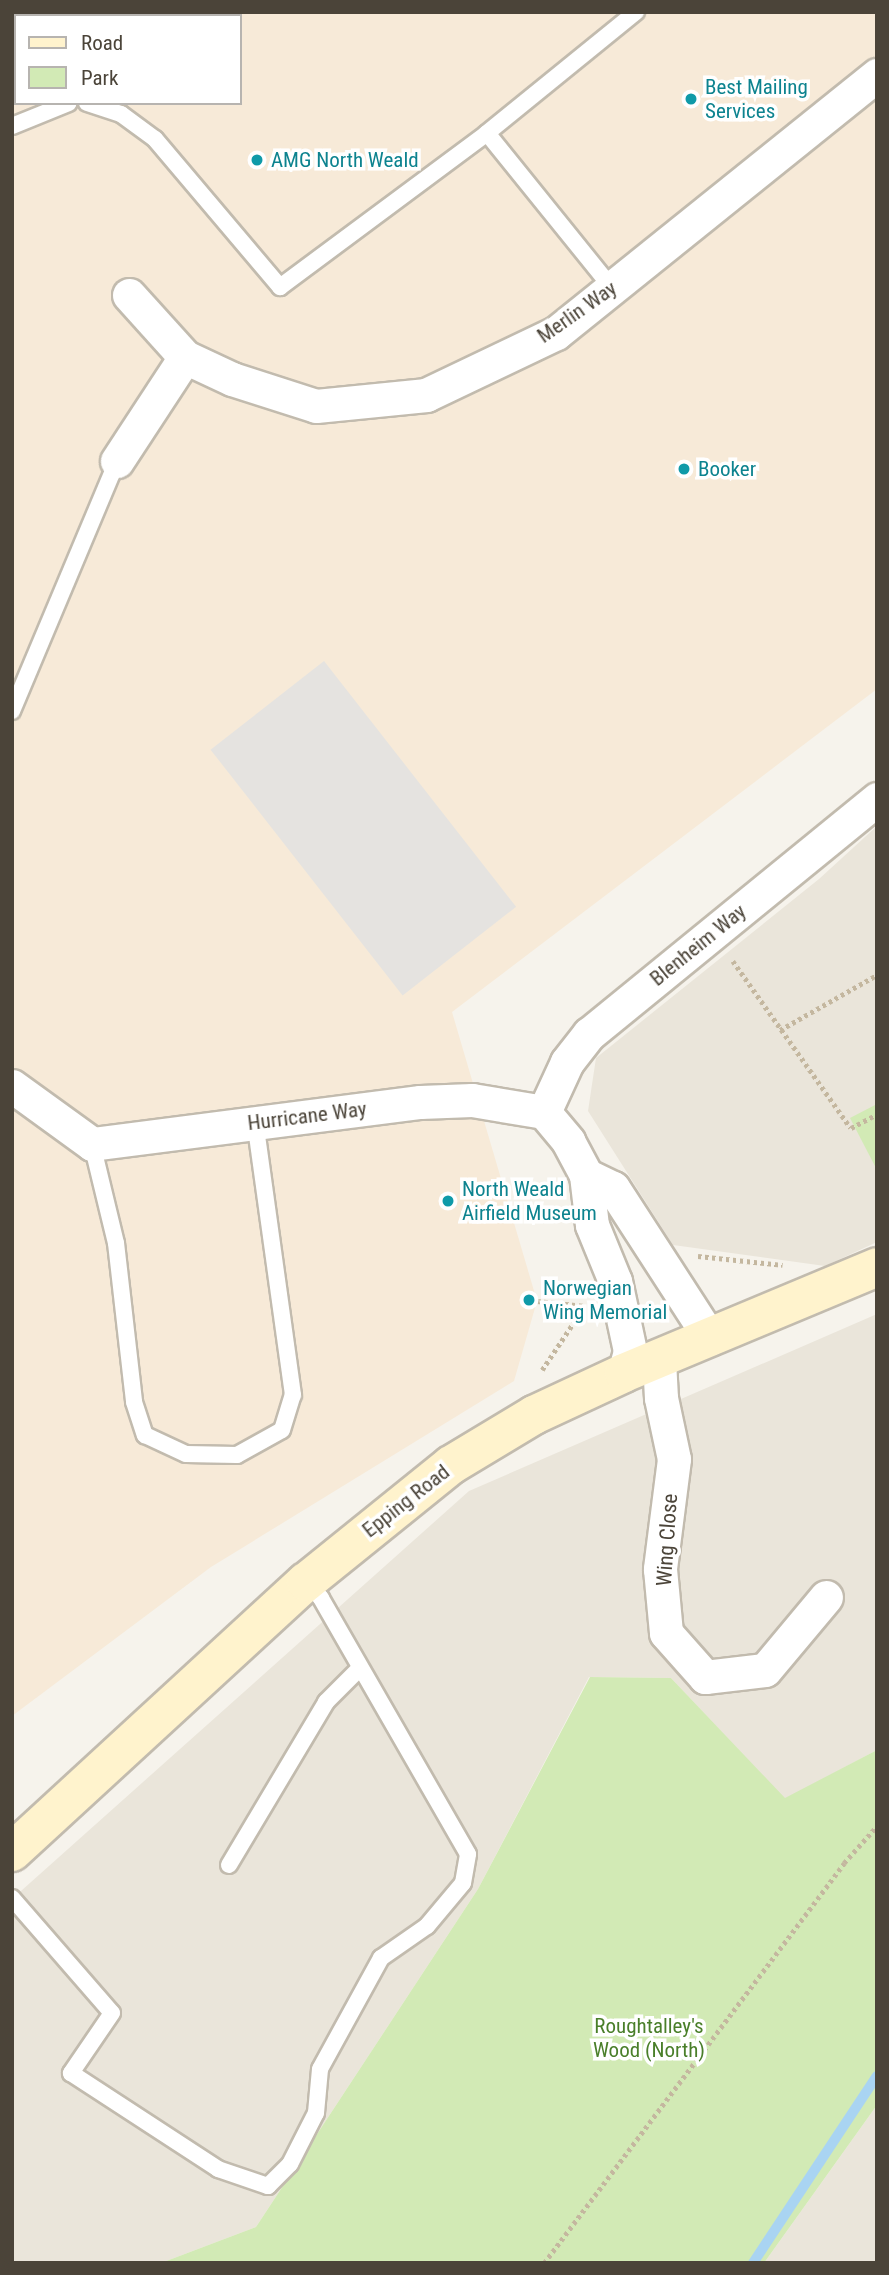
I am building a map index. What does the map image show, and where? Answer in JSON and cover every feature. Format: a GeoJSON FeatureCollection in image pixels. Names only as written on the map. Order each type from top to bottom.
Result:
{"type":"FeatureCollection","features":[{"type":"Feature","properties":{"kind":"main road","name":"Epping Road"},"geometry":{"type":"LineString","coordinates":[[12,1853],[306,1582],[451,1465],[534,1415],[642,1366],[877,1267]]}},
{"type":"Feature","properties":{"kind":"street","name":"Merlin Way"},"geometry":{"type":"LineString","coordinates":[[129,295],[185,357],[232,379],[316,406],[426,395],[556,333],[877,75]]}},
{"type":"Feature","properties":{"kind":"street"},"geometry":{"type":"LineString","coordinates":[[117,461],[185,357]]}},
{"type":"Feature","properties":{"kind":"street","name":"Blenheim Way"},"geometry":{"type":"LineString","coordinates":[[544,1112],[567,1062],[589,1034],[877,799]]}},
{"type":"Feature","properties":{"kind":"street"},"geometry":{"type":"LineString","coordinates":[[12,1086],[92,1144]]}},
{"type":"Feature","properties":{"kind":"street","name":"Hurricane Way"},"geometry":{"type":"LineString","coordinates":[[92,1144],[255,1122],[472,1100],[544,1112]]}},
{"type":"Feature","properties":{"kind":"street"},"geometry":{"type":"LineString","coordinates":[[544,1112],[568,1141],[586,1175],[592,1225],[615,1281],[630,1352],[642,1366]]}},
{"type":"Feature","properties":{"kind":"street"},"geometry":{"type":"LineString","coordinates":[[586,1175],[613,1188],[710,1339]]}},
{"type":"Feature","properties":{"kind":"street","name":"Wing Close"},"geometry":{"type":"LineString","coordinates":[[642,1366],[661,1398],[674,1459],[660,1569],[666,1633],[705,1677],[765,1670],[827,1597]]}},
{"type":"Feature","properties":{"kind":"lane"},"geometry":{"type":"LineString","coordinates":[[92,105],[121,114],[155,139],[280,287],[487,133],[636,12]]}},
{"type":"Feature","properties":{"kind":"lane"},"geometry":{"type":"LineString","coordinates":[[12,126],[64,105]]}},
{"type":"Feature","properties":{"kind":"lane"},"geometry":{"type":"LineString","coordinates":[[487,133],[612,288]]}},
{"type":"Feature","properties":{"kind":"lane"},"geometry":{"type":"LineString","coordinates":[[12,711],[117,461]]}},
{"type":"Feature","properties":{"kind":"lane"},"geometry":{"type":"LineString","coordinates":[[92,1144],[116,1243],[134,1402],[145,1435],[187,1454],[237,1455],[282,1430],[293,1395],[255,1122]]}},
{"type":"Feature","properties":{"kind":"lane"},"geometry":{"type":"LineString","coordinates":[[12,1898],[112,2013],[71,2073],[218,2169],[268,2186],[290,2164],[316,2113],[320,2069],[382,1958],[427,1926],[463,1884],[468,1854],[359,1669],[321,1598],[306,1582]]}},
{"type":"Feature","properties":{"kind":"lane"},"geometry":{"type":"LineString","coordinates":[[229,1865],[326,1702],[359,1669]]}},
{"type":"Feature","properties":{"kind":"path"},"geometry":{"type":"LineString","coordinates":[[713,932],[850,1128],[877,1114]]}},
{"type":"Feature","properties":{"kind":"path"},"geometry":{"type":"LineString","coordinates":[[780,1030],[877,975]]}},
{"type":"Feature","properties":{"kind":"path"},"geometry":{"type":"LineString","coordinates":[[689,1255],[794,1266]]}},
{"type":"Feature","properties":{"kind":"path"},"geometry":{"type":"LineString","coordinates":[[540,1373],[591,1297]]}},
{"type":"Feature","properties":{"kind":"path"},"geometry":{"type":"LineString","coordinates":[[537,1301],[586,1306]]}},
{"type":"Feature","properties":{"kind":"path"},"geometry":{"type":"LineString","coordinates":[[544,2263],[844,1863],[877,1826]]}},
{"type":"Feature","properties":{"kind":"shaded area"},"geometry":{"type":"Polygon","coordinates":[[[12,12],[877,12],[877,689],[452,1012],[537,1301],[514,1381],[211,1567],[12,1716],[12,12]]]}},
{"type":"Feature","properties":{"kind":"shaded area"},"geometry":{"type":"Polygon","coordinates":[[[324,661],[516,907],[403,996],[211,750],[324,661]]]}},
{"type":"Feature","properties":{"kind":"shaded area"},"geometry":{"type":"Polygon","coordinates":[[[877,826],[877,1242],[825,1266],[673,1245],[588,1111],[596,1058],[819,879],[877,826]]]}},
{"type":"Feature","properties":{"kind":"shaded area"},"geometry":{"type":"Polygon","coordinates":[[[877,1314],[877,1750],[785,1799],[671,1678],[589,1677],[478,1889],[256,2227],[161,2263],[12,2263],[12,1899],[469,1491],[877,1314]]]}},
{"type":"Feature","properties":{"kind":"shaded area"},"geometry":{"type":"Polygon","coordinates":[[[877,2105],[877,2263],[764,2263],[877,2105]]]}},
{"type":"Feature","properties":{"kind":"green space"},"geometry":{"type":"Polygon","coordinates":[[[877,1104],[877,1170],[850,1118],[877,1104]]]}},
{"type":"Feature","properties":{"kind":"green space","name":"Roughtalley's Wood (North)"},"geometry":{"type":"Polygon","coordinates":[[[590,1677],[671,1678],[785,1798],[877,1750],[877,2105],[764,2263],[161,2263],[256,2227],[478,1889],[590,1677]]]}},
{"type":"Feature","properties":{"kind":"waterway"},"geometry":{"type":"LineString","coordinates":[[753,2263],[877,2076]]}},
{"type":"Feature","properties":{"kind":"place","name":"Best Mailing Services"},"geometry":{"type":"Point","coordinates":[691,99]}},
{"type":"Feature","properties":{"kind":"place","name":"AMG North Weald"},"geometry":{"type":"Point","coordinates":[257,160]}},
{"type":"Feature","properties":{"kind":"place","name":"Booker"},"geometry":{"type":"Point","coordinates":[684,469]}},
{"type":"Feature","properties":{"kind":"place","name":"North Weald Airfield Museum"},"geometry":{"type":"Point","coordinates":[448,1201]}},
{"type":"Feature","properties":{"kind":"place","name":"Norwegian Wing Memorial"},"geometry":{"type":"Point","coordinates":[529,1300]}}]}
